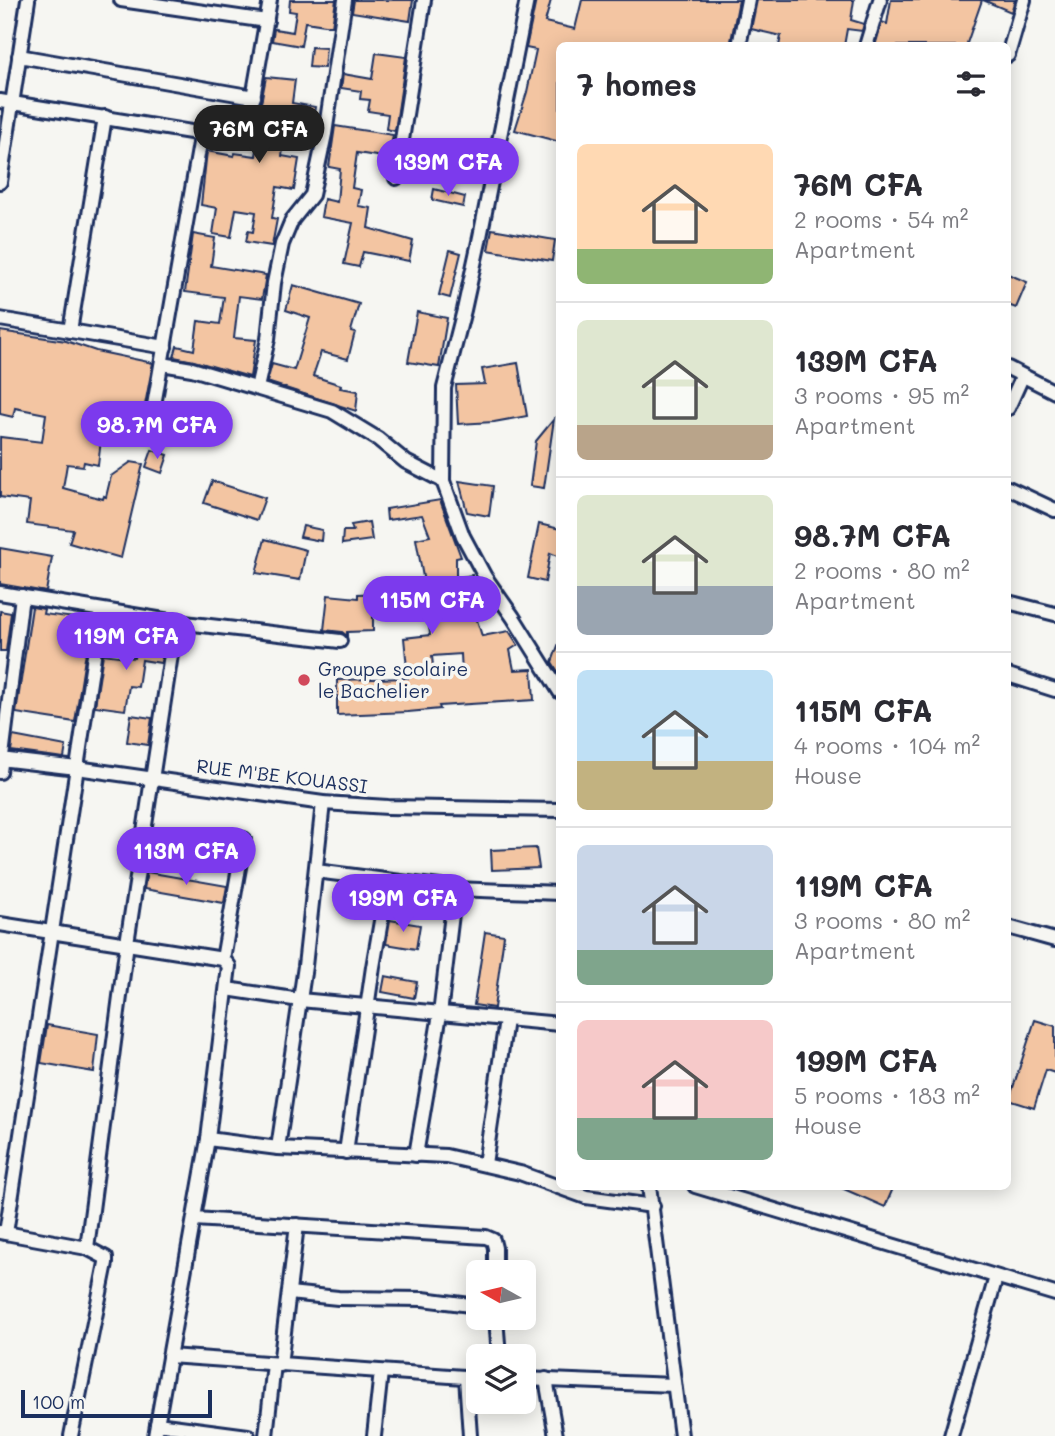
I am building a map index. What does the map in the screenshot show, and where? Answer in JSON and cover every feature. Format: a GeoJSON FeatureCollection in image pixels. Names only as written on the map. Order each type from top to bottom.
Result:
{"type":"FeatureCollection","features":[{"type":"Feature","properties":{"kind":"street"},"geometry":{"type":"LineString","coordinates":[[0,182],[6,102],[19,56],[28,0]]}},
{"type":"Feature","properties":{"kind":"street"},"geometry":{"type":"LineString","coordinates":[[121,0],[267,21]]}},
{"type":"Feature","properties":{"kind":"street"},"geometry":{"type":"LineString","coordinates":[[6,102],[240,140],[246,138],[270,0]]}},
{"type":"Feature","properties":{"kind":"street"},"geometry":{"type":"LineString","coordinates":[[257,388],[268,339],[274,283],[282,244],[292,220],[312,195],[325,134],[345,0]]}},
{"type":"Feature","properties":{"kind":"street"},"geometry":{"type":"LineString","coordinates":[[396,178],[424,0]]}},
{"type":"Feature","properties":{"kind":"street"},"geometry":{"type":"LineString","coordinates":[[527,0],[480,237],[444,388],[443,481],[463,536],[485,577],[556,686]]}},
{"type":"Feature","properties":{"kind":"street"},"geometry":{"type":"LineString","coordinates":[[740,42],[748,0]]}},
{"type":"Feature","properties":{"kind":"street"},"geometry":{"type":"LineString","coordinates":[[867,42],[880,0]]}},
{"type":"Feature","properties":{"kind":"street"},"geometry":{"type":"LineString","coordinates":[[1011,45],[1024,0]]}},
{"type":"Feature","properties":{"kind":"street"},"geometry":{"type":"LineString","coordinates":[[19,56],[254,97]]}},
{"type":"Feature","properties":{"kind":"street"},"geometry":{"type":"LineString","coordinates":[[70,331],[105,117]]}},
{"type":"Feature","properties":{"kind":"street"},"geometry":{"type":"LineString","coordinates":[[150,428],[202,132]]}},
{"type":"Feature","properties":{"kind":"street"},"geometry":{"type":"LineString","coordinates":[[0,319],[165,347]]}},
{"type":"Feature","properties":{"kind":"street"},"geometry":{"type":"LineString","coordinates":[[162,363],[192,369],[332,411],[378,439],[407,461],[443,481]]}},
{"type":"Feature","properties":{"kind":"street"},"geometry":{"type":"LineString","coordinates":[[1011,370],[1055,393]]}},
{"type":"Feature","properties":{"kind":"street"},"geometry":{"type":"LineString","coordinates":[[1011,401],[1022,377]]}},
{"type":"Feature","properties":{"kind":"street"},"geometry":{"type":"LineString","coordinates":[[1011,489],[1055,510]]}},
{"type":"Feature","properties":{"kind":"street"},"geometry":{"type":"LineString","coordinates":[[0,593],[176,622],[340,641]]}},
{"type":"Feature","properties":{"kind":"street"},"geometry":{"type":"LineString","coordinates":[[1,763],[22,596]]}},
{"type":"Feature","properties":{"kind":"street"},"geometry":{"type":"LineString","coordinates":[[1011,603],[1055,614]]}},
{"type":"Feature","properties":{"kind":"street"},"geometry":{"type":"LineString","coordinates":[[71,1436],[106,1258],[86,1248],[3,1233],[101,610]]}},
{"type":"Feature","properties":{"kind":"street"},"geometry":{"type":"LineString","coordinates":[[86,1248],[127,943],[176,622]]}},
{"type":"Feature","properties":{"kind":"street"},"geometry":{"type":"LineString","coordinates":[[1011,675],[1055,690]]}},
{"type":"Feature","properties":{"kind":"street","name":"RUE M'BE KOUASSI"},"geometry":{"type":"LineString","coordinates":[[1,763],[77,768],[323,803],[556,810]]}},
{"type":"Feature","properties":{"kind":"street"},"geometry":{"type":"LineString","coordinates":[[278,1148],[300,1000],[323,803]]}},
{"type":"Feature","properties":{"kind":"street"},"geometry":{"type":"LineString","coordinates":[[223,959],[244,839]]}},
{"type":"Feature","properties":{"kind":"street"},"geometry":{"type":"LineString","coordinates":[[316,870],[455,889],[556,893]]}},
{"type":"Feature","properties":{"kind":"street"},"geometry":{"type":"LineString","coordinates":[[346,1152],[388,881]]}},
{"type":"Feature","properties":{"kind":"street"},"geometry":{"type":"LineString","coordinates":[[416,1155],[440,1014],[455,889]]}},
{"type":"Feature","properties":{"kind":"street"},"geometry":{"type":"LineString","coordinates":[[0,924],[223,959],[229,966],[208,1139],[156,1430],[248,1436]]}},
{"type":"Feature","properties":{"kind":"street"},"geometry":{"type":"LineString","coordinates":[[1011,928],[1055,940]]}},
{"type":"Feature","properties":{"kind":"street"},"geometry":{"type":"LineString","coordinates":[[227,989],[300,1000],[556,1024]]}},
{"type":"Feature","properties":{"kind":"street"},"geometry":{"type":"LineString","coordinates":[[485,1164],[506,1020]]}},
{"type":"Feature","properties":{"kind":"street"},"geometry":{"type":"LineString","coordinates":[[208,1139],[278,1148],[446,1156],[520,1173],[556,1186]]}},
{"type":"Feature","properties":{"kind":"street"},"geometry":{"type":"LineString","coordinates":[[567,1190],[586,1197],[653,1206]]}},
{"type":"Feature","properties":{"kind":"street"},"geometry":{"type":"LineString","coordinates":[[650,1190],[681,1436]]}},
{"type":"Feature","properties":{"kind":"street"},"geometry":{"type":"LineString","coordinates":[[708,1190],[1055,1294]]}},
{"type":"Feature","properties":{"kind":"street"},"geometry":{"type":"LineString","coordinates":[[194,1219],[486,1237],[493,1240],[495,1260]]}},
{"type":"Feature","properties":{"kind":"street"},"geometry":{"type":"LineString","coordinates":[[266,1436],[297,1225]]}},
{"type":"Feature","properties":{"kind":"street"},"geometry":{"type":"LineString","coordinates":[[951,1436],[996,1277]]}},
{"type":"Feature","properties":{"kind":"street"},"geometry":{"type":"LineString","coordinates":[[289,1293],[338,1298],[423,1299],[466,1304]]}},
{"type":"Feature","properties":{"kind":"street"},"geometry":{"type":"LineString","coordinates":[[169,1356],[466,1377]]}},
{"type":"Feature","properties":{"kind":"street"},"geometry":{"type":"LineString","coordinates":[[374,1436],[381,1372]]}},
{"type":"Feature","properties":{"kind":"street"},"geometry":{"type":"LineString","coordinates":[[536,1379],[674,1385]]}},
{"type":"Feature","properties":{"kind":"street"},"geometry":{"type":"LineString","coordinates":[[546,1379],[556,1436]]}},
{"type":"Feature","properties":{"kind":"street"},"geometry":{"type":"LineString","coordinates":[[470,1436],[471,1414]]}},
{"type":"Feature","properties":{"kind":"building"},"geometry":{"type":"Polygon","coordinates":[[[290,0],[336,0],[332,26],[305,22],[301,46],[272,41],[274,29],[293,32],[296,12],[289,11],[290,0]]]}},
{"type":"Feature","properties":{"kind":"building"},"geometry":{"type":"Polygon","coordinates":[[[354,0],[413,0],[410,21],[352,12],[354,0]]]}},
{"type":"Feature","properties":{"kind":"building"},"geometry":{"type":"Polygon","coordinates":[[[536,0],[551,0],[545,22],[575,29],[582,0],[739,0],[731,42],[556,42],[556,141],[515,130],[536,50],[526,48],[536,0]]]}},
{"type":"Feature","properties":{"kind":"building"},"geometry":{"type":"Polygon","coordinates":[[[757,0],[854,0],[851,20],[864,24],[862,31],[847,29],[845,42],[780,42],[781,36],[751,29],[757,0]]]}},
{"type":"Feature","properties":{"kind":"building"},"geometry":{"type":"Polygon","coordinates":[[[891,0],[982,0],[967,42],[876,42],[882,22],[887,24],[891,0]]]}},
{"type":"Feature","properties":{"kind":"building"},"geometry":{"type":"Polygon","coordinates":[[[983,0],[1015,0],[1011,12],[983,0]]]}},
{"type":"Feature","properties":{"kind":"building"},"geometry":{"type":"Polygon","coordinates":[[[311,47],[326,48],[324,68],[309,67],[311,47]]]}},
{"type":"Feature","properties":{"kind":"building"},"geometry":{"type":"Polygon","coordinates":[[[376,53],[406,57],[395,131],[386,129],[388,114],[368,111],[370,100],[360,99],[361,91],[341,88],[343,74],[372,79],[376,53]]]}},
{"type":"Feature","properties":{"kind":"building"},"geometry":{"type":"Polygon","coordinates":[[[266,77],[295,80],[292,103],[315,107],[312,125],[317,125],[315,139],[285,135],[282,156],[299,159],[294,190],[277,187],[272,218],[277,219],[272,246],[246,242],[248,231],[253,232],[256,212],[236,209],[231,237],[213,234],[217,208],[201,205],[207,151],[234,156],[235,153],[256,156],[262,118],[258,118],[266,77]]]}},
{"type":"Feature","properties":{"kind":"building"},"geometry":{"type":"Polygon","coordinates":[[[335,126],[393,135],[389,158],[357,153],[352,188],[361,190],[358,206],[371,208],[368,228],[413,241],[409,261],[363,252],[359,267],[344,264],[353,223],[321,217],[324,199],[337,202],[340,169],[329,167],[335,126]]]}},
{"type":"Feature","properties":{"kind":"building"},"geometry":{"type":"Polygon","coordinates":[[[434,189],[465,197],[463,207],[432,200],[434,189]]]}},
{"type":"Feature","properties":{"kind":"building"},"geometry":{"type":"Polygon","coordinates":[[[492,229],[555,240],[552,261],[488,250],[492,229]]]}},
{"type":"Feature","properties":{"kind":"building"},"geometry":{"type":"Polygon","coordinates":[[[193,234],[215,238],[211,266],[266,275],[262,299],[239,296],[234,338],[256,340],[250,377],[174,357],[177,346],[194,350],[198,321],[220,324],[224,297],[185,292],[193,234]]]}},
{"type":"Feature","properties":{"kind":"building"},"geometry":{"type":"Polygon","coordinates":[[[450,250],[461,253],[450,298],[439,295],[450,250]]]}},
{"type":"Feature","properties":{"kind":"building"},"geometry":{"type":"Polygon","coordinates":[[[1011,275],[1027,282],[1016,308],[1011,306],[1011,275]]]}},
{"type":"Feature","properties":{"kind":"building"},"geometry":{"type":"Polygon","coordinates":[[[293,285],[359,304],[351,331],[355,332],[348,359],[321,352],[313,376],[341,385],[340,388],[358,391],[356,411],[267,382],[272,364],[294,370],[310,318],[286,310],[293,285]]]}},
{"type":"Feature","properties":{"kind":"building"},"geometry":{"type":"Polygon","coordinates":[[[417,312],[447,318],[439,367],[408,362],[417,312]]]}},
{"type":"Feature","properties":{"kind":"building"},"geometry":{"type":"Polygon","coordinates":[[[0,331],[66,341],[96,351],[153,363],[141,426],[143,435],[122,430],[126,411],[105,407],[98,465],[84,462],[83,466],[67,464],[63,488],[103,499],[106,497],[111,476],[131,462],[143,464],[121,558],[69,543],[73,530],[27,524],[30,501],[0,497],[0,437],[42,442],[46,414],[15,408],[13,417],[0,414],[0,331]]]}},
{"type":"Feature","properties":{"kind":"building"},"geometry":{"type":"Polygon","coordinates":[[[518,363],[527,416],[494,422],[458,424],[456,385],[485,384],[482,369],[518,363]]]}},
{"type":"Feature","properties":{"kind":"building"},"geometry":{"type":"Polygon","coordinates":[[[554,419],[544,488],[530,486],[536,441],[554,419]]]}},
{"type":"Feature","properties":{"kind":"building"},"geometry":{"type":"Polygon","coordinates":[[[152,450],[168,455],[162,473],[146,467],[152,450]]]}},
{"type":"Feature","properties":{"kind":"building"},"geometry":{"type":"Polygon","coordinates":[[[212,481],[265,498],[257,520],[204,503],[212,481]]]}},
{"type":"Feature","properties":{"kind":"building"},"geometry":{"type":"Polygon","coordinates":[[[459,481],[493,486],[489,516],[467,512],[459,481]]]}},
{"type":"Feature","properties":{"kind":"building"},"geometry":{"type":"Polygon","coordinates":[[[440,500],[461,557],[456,558],[456,578],[472,575],[478,605],[491,600],[496,609],[476,617],[482,636],[509,631],[518,645],[510,650],[514,670],[532,669],[534,700],[439,706],[440,709],[408,712],[337,715],[337,680],[408,678],[404,638],[430,635],[427,608],[373,615],[373,631],[347,632],[347,636],[342,632],[324,630],[328,595],[358,598],[358,594],[380,593],[379,586],[395,583],[397,592],[425,588],[416,539],[430,536],[422,515],[387,520],[386,509],[440,500]],[[461,654],[432,656],[434,675],[462,674],[461,654]]]}},
{"type":"Feature","properties":{"kind":"building"},"geometry":{"type":"Polygon","coordinates":[[[369,522],[372,540],[342,544],[343,531],[353,531],[351,525],[369,522]]]}},
{"type":"Feature","properties":{"kind":"building"},"geometry":{"type":"Polygon","coordinates":[[[539,524],[556,528],[556,555],[550,553],[545,582],[528,578],[539,524]]]}},
{"type":"Feature","properties":{"kind":"building"},"geometry":{"type":"Polygon","coordinates":[[[303,526],[322,530],[321,541],[300,537],[303,526]]]}},
{"type":"Feature","properties":{"kind":"building"},"geometry":{"type":"Polygon","coordinates":[[[265,539],[306,550],[300,580],[256,573],[265,539]]]}},
{"type":"Feature","properties":{"kind":"building"},"geometry":{"type":"Polygon","coordinates":[[[0,548],[52,557],[46,592],[0,584],[0,548]]]}},
{"type":"Feature","properties":{"kind":"building"},"geometry":{"type":"Polygon","coordinates":[[[32,607],[44,609],[43,614],[91,620],[75,722],[16,713],[32,607]]]}},
{"type":"Feature","properties":{"kind":"building"},"geometry":{"type":"Polygon","coordinates":[[[0,611],[11,613],[6,651],[0,651],[0,611]]]}},
{"type":"Feature","properties":{"kind":"building"},"geometry":{"type":"Polygon","coordinates":[[[137,634],[165,638],[161,663],[142,660],[138,687],[129,686],[125,710],[95,706],[103,654],[134,658],[137,634]]]}},
{"type":"Feature","properties":{"kind":"building"},"geometry":{"type":"Polygon","coordinates":[[[556,651],[556,668],[552,662],[556,651]]]}},
{"type":"Feature","properties":{"kind":"building"},"geometry":{"type":"Polygon","coordinates":[[[131,715],[152,718],[148,745],[127,742],[131,715]]]}},
{"type":"Feature","properties":{"kind":"building"},"geometry":{"type":"Polygon","coordinates":[[[13,736],[66,746],[64,758],[11,751],[13,736]]]}},
{"type":"Feature","properties":{"kind":"building"},"geometry":{"type":"Polygon","coordinates":[[[536,848],[539,868],[492,870],[491,850],[536,848]]]}},
{"type":"Feature","properties":{"kind":"building"},"geometry":{"type":"Polygon","coordinates":[[[147,872],[227,886],[224,903],[144,889],[147,872]]]}},
{"type":"Feature","properties":{"kind":"building"},"geometry":{"type":"Polygon","coordinates":[[[390,920],[420,925],[416,949],[386,944],[390,920]]]}},
{"type":"Feature","properties":{"kind":"building"},"geometry":{"type":"Polygon","coordinates":[[[485,932],[504,935],[494,1008],[474,1005],[485,932]]]}},
{"type":"Feature","properties":{"kind":"building"},"geometry":{"type":"Polygon","coordinates":[[[385,976],[417,982],[414,998],[382,992],[385,976]]]}},
{"type":"Feature","properties":{"kind":"building"},"geometry":{"type":"Polygon","coordinates":[[[1035,1020],[1055,1026],[1055,1073],[1046,1070],[1034,1108],[1011,1101],[1035,1020]]]}},
{"type":"Feature","properties":{"kind":"building"},"geometry":{"type":"Polygon","coordinates":[[[47,1025],[98,1034],[94,1072],[41,1063],[47,1025]]]}},
{"type":"Feature","properties":{"kind":"building"},"geometry":{"type":"Polygon","coordinates":[[[846,1190],[892,1190],[885,1207],[846,1190]]]}},
{"type":"Feature","properties":{"kind":"place","name":"Groupe scolaire le Bachelier"},"geometry":{"type":"Point","coordinates":[304,680]}}]}
